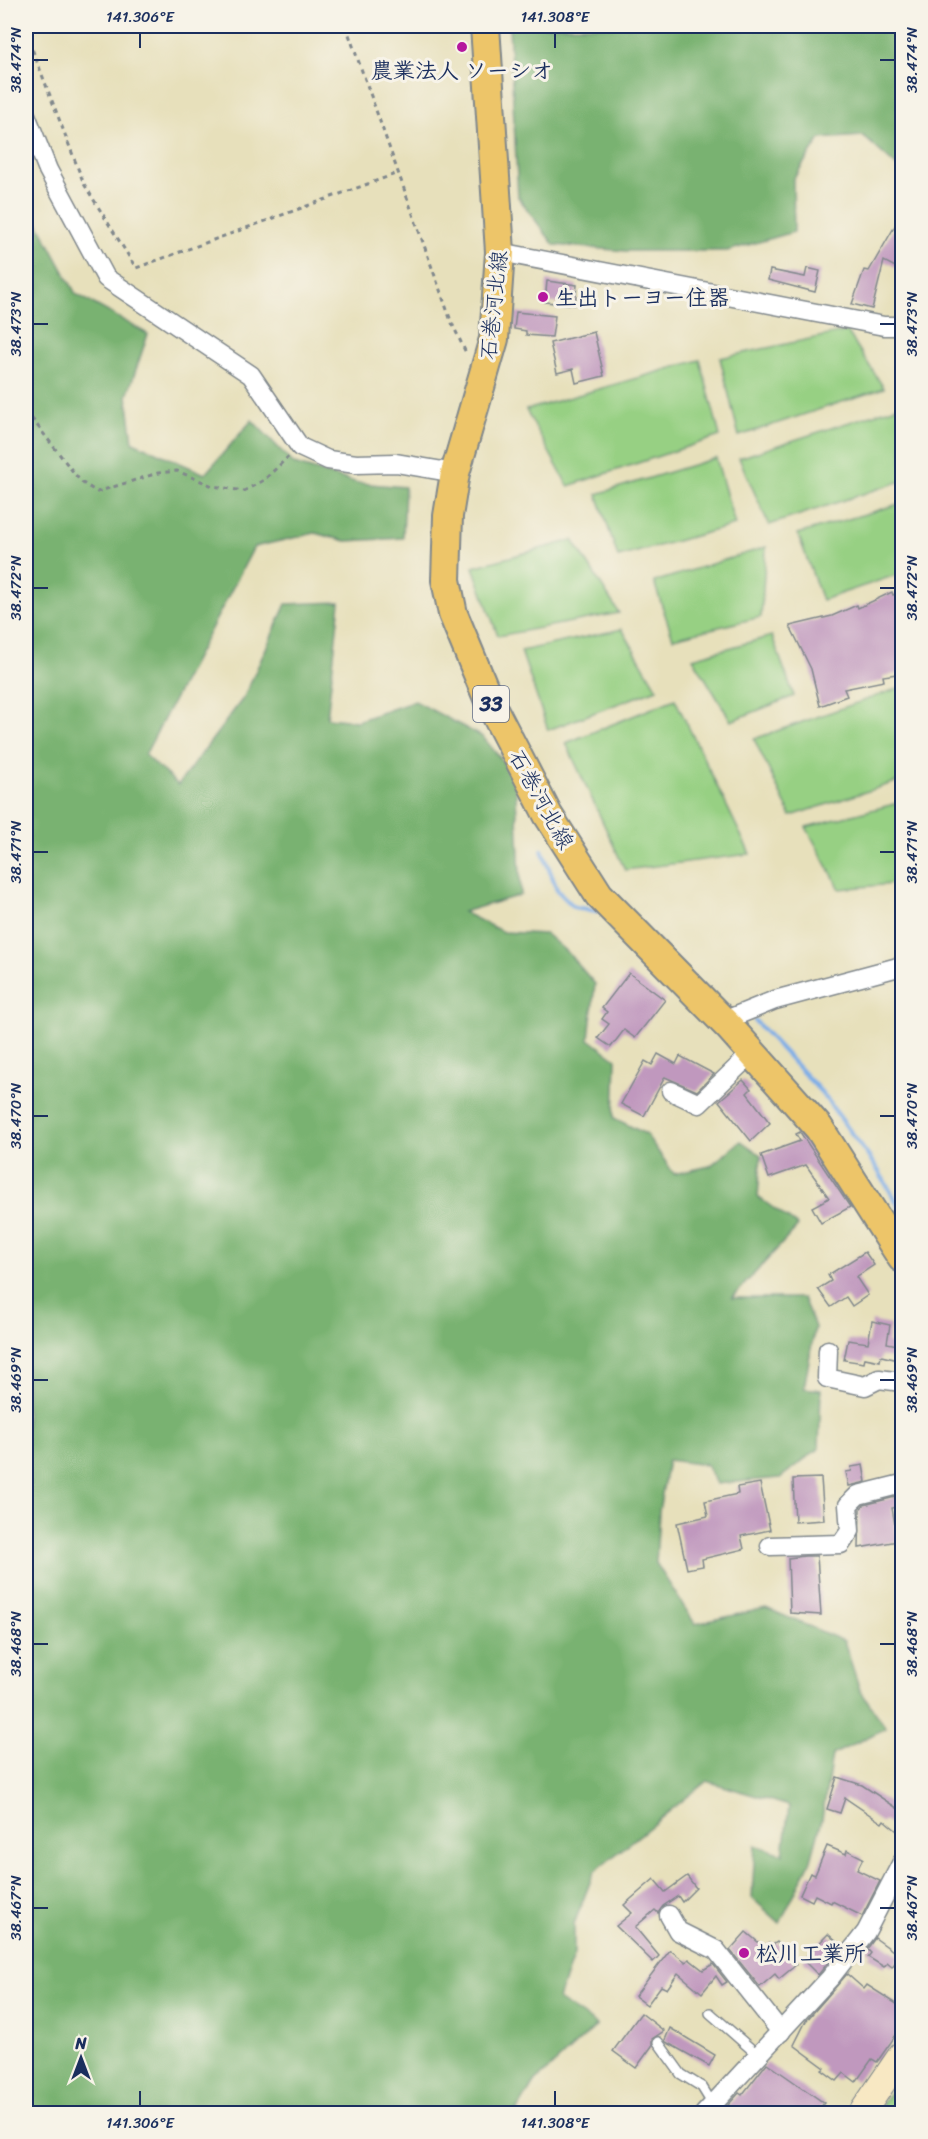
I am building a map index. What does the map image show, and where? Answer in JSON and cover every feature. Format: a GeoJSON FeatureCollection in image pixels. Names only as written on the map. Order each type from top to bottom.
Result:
{"type":"FeatureCollection","features":[{"type":"Feature","properties":{"kind":"main road","name":"石巻河北線"},"geometry":{"type":"LineString","coordinates":[[485,26],[500,252],[494,339],[455,473],[448,516],[446,580],[453,614],[490,704],[548,815],[599,895],[723,1021],[819,1128],[903,1258]]}},
{"type":"Feature","properties":{"kind":"street"},"geometry":{"type":"LineString","coordinates":[[26,115],[48,170],[106,278],[250,375],[300,447],[328,460],[356,464],[396,463],[455,473]]}},
{"type":"Feature","properties":{"kind":"street"},"geometry":{"type":"LineString","coordinates":[[500,252],[884,326],[903,326]]}},
{"type":"Feature","properties":{"kind":"street"},"geometry":{"type":"LineString","coordinates":[[723,1021],[775,1000],[903,966]]}},
{"type":"Feature","properties":{"kind":"street"},"geometry":{"type":"LineString","coordinates":[[670,1091],[699,1104],[752,1053]]}},
{"type":"Feature","properties":{"kind":"street"},"geometry":{"type":"LineString","coordinates":[[828,1350],[827,1378],[865,1386],[879,1379],[903,1382]]}},
{"type":"Feature","properties":{"kind":"street"},"geometry":{"type":"LineString","coordinates":[[770,1546],[841,1544],[850,1532],[848,1505],[858,1495],[903,1484]]}},
{"type":"Feature","properties":{"kind":"street"},"geometry":{"type":"LineString","coordinates":[[708,2109],[830,1978],[866,1932],[903,1862]]}},
{"type":"Feature","properties":{"kind":"street"},"geometry":{"type":"LineString","coordinates":[[669,1915],[678,1930],[716,1950],[781,2032]]}},
{"type":"Feature","properties":{"kind":"street"},"geometry":{"type":"LineString","coordinates":[[861,2114],[903,2054]]}},
{"type":"Feature","properties":{"kind":"lane"},"geometry":{"type":"LineString","coordinates":[[710,2013],[759,2056]]}},
{"type":"Feature","properties":{"kind":"lane"},"geometry":{"type":"LineString","coordinates":[[658,2043],[681,2074],[702,2087],[708,2109]]}},
{"type":"Feature","properties":{"kind":"path"},"geometry":{"type":"LineString","coordinates":[[346,26],[451,321],[466,353]]}},
{"type":"Feature","properties":{"kind":"path"},"geometry":{"type":"LineString","coordinates":[[26,33],[84,184],[136,268],[398,173]]}},
{"type":"Feature","properties":{"kind":"path"},"geometry":{"type":"LineString","coordinates":[[26,411],[81,482],[97,492],[158,473],[177,471],[213,486],[244,491],[264,480],[300,447]]}},
{"type":"Feature","properties":{"kind":"green space"},"geometry":{"type":"Polygon","coordinates":[[[509,26],[902,26],[902,171],[863,136],[820,139],[793,179],[794,232],[727,251],[626,251],[554,245],[518,197],[509,26]]]}},
{"type":"Feature","properties":{"kind":"green space"},"geometry":{"type":"Polygon","coordinates":[[[26,192],[33,214],[76,294],[148,334],[127,396],[133,442],[205,474],[252,420],[294,464],[358,483],[405,487],[403,538],[346,541],[315,533],[254,547],[145,755],[178,785],[244,697],[286,604],[340,602],[327,718],[357,721],[415,701],[483,737],[515,776],[521,895],[463,912],[503,932],[546,934],[569,954],[595,984],[589,1039],[616,1059],[614,1118],[646,1134],[674,1174],[710,1166],[741,1141],[761,1155],[758,1197],[798,1226],[732,1298],[803,1298],[815,1327],[804,1388],[821,1390],[819,1448],[780,1478],[716,1484],[707,1465],[668,1460],[659,1511],[656,1563],[695,1624],[766,1608],[844,1641],[860,1690],[886,1728],[832,1755],[822,1819],[811,1860],[780,1923],[752,1898],[755,1845],[783,1854],[789,1806],[707,1781],[594,1872],[574,1924],[574,1954],[558,1999],[597,2025],[533,2084],[516,2113],[26,2113],[26,192]]]}},
{"type":"Feature","properties":{"kind":"green space"},"geometry":{"type":"Polygon","coordinates":[[[847,331],[884,388],[739,436],[720,358],[847,331]]]}},
{"type":"Feature","properties":{"kind":"green space"},"geometry":{"type":"Polygon","coordinates":[[[700,360],[720,436],[568,486],[526,410],[700,360]]]}},
{"type":"Feature","properties":{"kind":"green space"},"geometry":{"type":"Polygon","coordinates":[[[902,405],[902,481],[769,525],[739,458],[902,405]]]}},
{"type":"Feature","properties":{"kind":"green space"},"geometry":{"type":"Polygon","coordinates":[[[716,458],[735,525],[618,557],[597,494],[716,458]]]}},
{"type":"Feature","properties":{"kind":"green space"},"geometry":{"type":"Polygon","coordinates":[[[902,503],[902,573],[822,600],[798,534],[902,503]]]}},
{"type":"Feature","properties":{"kind":"green space"},"geometry":{"type":"Polygon","coordinates":[[[573,540],[619,613],[498,636],[473,567],[573,540]]]}},
{"type":"Feature","properties":{"kind":"green space"},"geometry":{"type":"Polygon","coordinates":[[[766,547],[761,617],[673,638],[654,582],[766,547]]]}},
{"type":"Feature","properties":{"kind":"green space"},"geometry":{"type":"Polygon","coordinates":[[[622,629],[657,689],[548,730],[521,651],[622,629]]]}},
{"type":"Feature","properties":{"kind":"green space"},"geometry":{"type":"Polygon","coordinates":[[[772,636],[794,696],[731,721],[693,658],[772,636]]]}},
{"type":"Feature","properties":{"kind":"green space"},"geometry":{"type":"Polygon","coordinates":[[[902,687],[902,780],[791,816],[754,739],[902,687]]]}},
{"type":"Feature","properties":{"kind":"green space"},"geometry":{"type":"Polygon","coordinates":[[[675,699],[750,854],[625,870],[566,743],[675,699]]]}},
{"type":"Feature","properties":{"kind":"green space"},"geometry":{"type":"Polygon","coordinates":[[[902,802],[902,883],[840,889],[806,827],[902,802]]]}},
{"type":"Feature","properties":{"kind":"green space"},"geometry":{"type":"Polygon","coordinates":[[[902,2075],[902,2113],[876,2113],[902,2075]]]}},
{"type":"Feature","properties":{"kind":"building"},"geometry":{"type":"Polygon","coordinates":[[[903,212],[903,271],[884,261],[872,309],[852,304],[864,270],[869,271],[903,212]]]}},
{"type":"Feature","properties":{"kind":"building"},"geometry":{"type":"Polygon","coordinates":[[[807,268],[820,271],[815,292],[768,280],[770,270],[805,277],[807,268]]]}},
{"type":"Feature","properties":{"kind":"building"},"geometry":{"type":"Polygon","coordinates":[[[547,281],[577,285],[575,305],[545,302],[547,281]]]}},
{"type":"Feature","properties":{"kind":"building"},"geometry":{"type":"Polygon","coordinates":[[[516,312],[555,316],[552,337],[526,335],[526,331],[514,329],[516,312]]]}},
{"type":"Feature","properties":{"kind":"building"},"geometry":{"type":"Polygon","coordinates":[[[594,332],[604,376],[576,383],[573,369],[557,373],[550,343],[594,332]]]}},
{"type":"Feature","properties":{"kind":"building"},"geometry":{"type":"Polygon","coordinates":[[[892,592],[893,595],[903,592],[903,673],[883,676],[884,681],[844,689],[847,696],[820,706],[811,669],[790,626],[832,616],[857,605],[858,608],[892,592]]]}},
{"type":"Feature","properties":{"kind":"building"},"geometry":{"type":"Polygon","coordinates":[[[629,973],[665,1000],[635,1038],[624,1030],[611,1047],[598,1038],[609,1024],[602,1019],[607,1012],[602,1008],[629,973]]]}},
{"type":"Feature","properties":{"kind":"building"},"geometry":{"type":"Polygon","coordinates":[[[658,1054],[676,1064],[680,1056],[714,1074],[697,1091],[665,1077],[644,1116],[621,1104],[645,1061],[652,1065],[658,1054]]]}},
{"type":"Feature","properties":{"kind":"building"},"geometry":{"type":"Polygon","coordinates":[[[743,1080],[751,1089],[747,1093],[770,1123],[751,1141],[719,1101],[743,1080]]]}},
{"type":"Feature","properties":{"kind":"building"},"geometry":{"type":"Polygon","coordinates":[[[800,1132],[850,1207],[821,1223],[812,1207],[829,1198],[806,1165],[769,1178],[761,1155],[800,1141],[796,1134],[800,1132]]]}},
{"type":"Feature","properties":{"kind":"building"},"geometry":{"type":"Polygon","coordinates":[[[865,1252],[874,1265],[856,1277],[868,1295],[852,1306],[846,1297],[831,1307],[818,1289],[831,1281],[828,1275],[865,1252]]]}},
{"type":"Feature","properties":{"kind":"building"},"geometry":{"type":"Polygon","coordinates":[[[872,1321],[890,1325],[887,1343],[903,1346],[903,1361],[881,1356],[880,1361],[865,1358],[864,1363],[844,1360],[848,1340],[868,1343],[872,1321]]]}},
{"type":"Feature","properties":{"kind":"building"},"geometry":{"type":"Polygon","coordinates":[[[863,1465],[866,1482],[849,1486],[846,1472],[852,1471],[851,1467],[863,1465]]]}},
{"type":"Feature","properties":{"kind":"building"},"geometry":{"type":"Polygon","coordinates":[[[821,1478],[824,1520],[795,1522],[793,1479],[821,1478]]]}},
{"type":"Feature","properties":{"kind":"building"},"geometry":{"type":"Polygon","coordinates":[[[760,1483],[770,1530],[741,1536],[744,1549],[702,1559],[703,1566],[687,1569],[677,1523],[708,1516],[705,1501],[738,1494],[737,1487],[760,1483]]]}},
{"type":"Feature","properties":{"kind":"building"},"geometry":{"type":"Polygon","coordinates":[[[903,1495],[903,1506],[892,1508],[898,1541],[859,1548],[860,1509],[864,1505],[903,1495]]]}},
{"type":"Feature","properties":{"kind":"building"},"geometry":{"type":"Polygon","coordinates":[[[817,1556],[821,1615],[790,1613],[788,1558],[817,1556]]]}},
{"type":"Feature","properties":{"kind":"building"},"geometry":{"type":"Polygon","coordinates":[[[837,1777],[862,1785],[903,1812],[903,1836],[884,1820],[882,1823],[845,1798],[840,1813],[827,1809],[837,1777]]]}},
{"type":"Feature","properties":{"kind":"building"},"geometry":{"type":"Polygon","coordinates":[[[827,1846],[846,1854],[847,1850],[863,1858],[857,1870],[880,1881],[862,1916],[815,1895],[812,1901],[800,1895],[810,1873],[815,1875],[827,1846]]]}},
{"type":"Feature","properties":{"kind":"building"},"geometry":{"type":"Polygon","coordinates":[[[687,1876],[696,1888],[682,1902],[678,1896],[663,1906],[658,1913],[655,1910],[635,1927],[659,1956],[653,1962],[616,1926],[632,1913],[624,1905],[654,1879],[665,1892],[687,1876]]]}},
{"type":"Feature","properties":{"kind":"building"},"geometry":{"type":"Polygon","coordinates":[[[746,1932],[764,1947],[769,1943],[771,1946],[777,1942],[796,1965],[779,1979],[775,1974],[760,1987],[730,1950],[746,1932]]]}},
{"type":"Feature","properties":{"kind":"building"},"geometry":{"type":"Polygon","coordinates":[[[828,1934],[839,1944],[827,1957],[830,1960],[818,1975],[803,1960],[828,1934]]]}},
{"type":"Feature","properties":{"kind":"building"},"geometry":{"type":"Polygon","coordinates":[[[875,1938],[900,1956],[892,1967],[887,1963],[884,1967],[868,1957],[871,1953],[867,1949],[875,1938]]]}},
{"type":"Feature","properties":{"kind":"building"},"geometry":{"type":"Polygon","coordinates":[[[670,1950],[686,1962],[689,1959],[703,1970],[713,1964],[727,1982],[722,1985],[716,1976],[702,1993],[678,1973],[667,1989],[661,1986],[647,2005],[635,1996],[670,1950]]]}},
{"type":"Feature","properties":{"kind":"building"},"geometry":{"type":"Polygon","coordinates":[[[847,1974],[864,1989],[867,1985],[903,2008],[903,2025],[877,2062],[872,2059],[856,2082],[844,2073],[837,2081],[822,2070],[825,2068],[794,2045],[806,2021],[847,1974]]]}},
{"type":"Feature","properties":{"kind":"building"},"geometry":{"type":"Polygon","coordinates":[[[641,2013],[664,2031],[652,2039],[652,2046],[636,2068],[613,2051],[641,2013]]]}},
{"type":"Feature","properties":{"kind":"building"},"geometry":{"type":"Polygon","coordinates":[[[670,2028],[715,2055],[709,2066],[666,2042],[670,2028]]]}},
{"type":"Feature","properties":{"kind":"building"},"geometry":{"type":"Polygon","coordinates":[[[767,2063],[824,2103],[816,2114],[720,2114],[739,2093],[742,2095],[767,2063]]]}},
{"type":"Feature","properties":{"kind":"waterway"},"geometry":{"type":"LineString","coordinates":[[542,850],[557,890],[574,907],[597,911]]}},
{"type":"Feature","properties":{"kind":"waterway"},"geometry":{"type":"LineString","coordinates":[[631,948],[647,963]]}},
{"type":"Feature","properties":{"kind":"waterway"},"geometry":{"type":"LineString","coordinates":[[755,1021],[823,1094],[876,1167],[902,1211]]}},
{"type":"Feature","properties":{"kind":"place","name":"農業法人 ソーシオ"},"geometry":{"type":"Point","coordinates":[462,47]}},
{"type":"Feature","properties":{"kind":"place","name":"生出トーヨー住器"},"geometry":{"type":"Point","coordinates":[543,297]}},
{"type":"Feature","properties":{"kind":"place","name":"松川工業所"},"geometry":{"type":"Point","coordinates":[744,1953]}}]}
